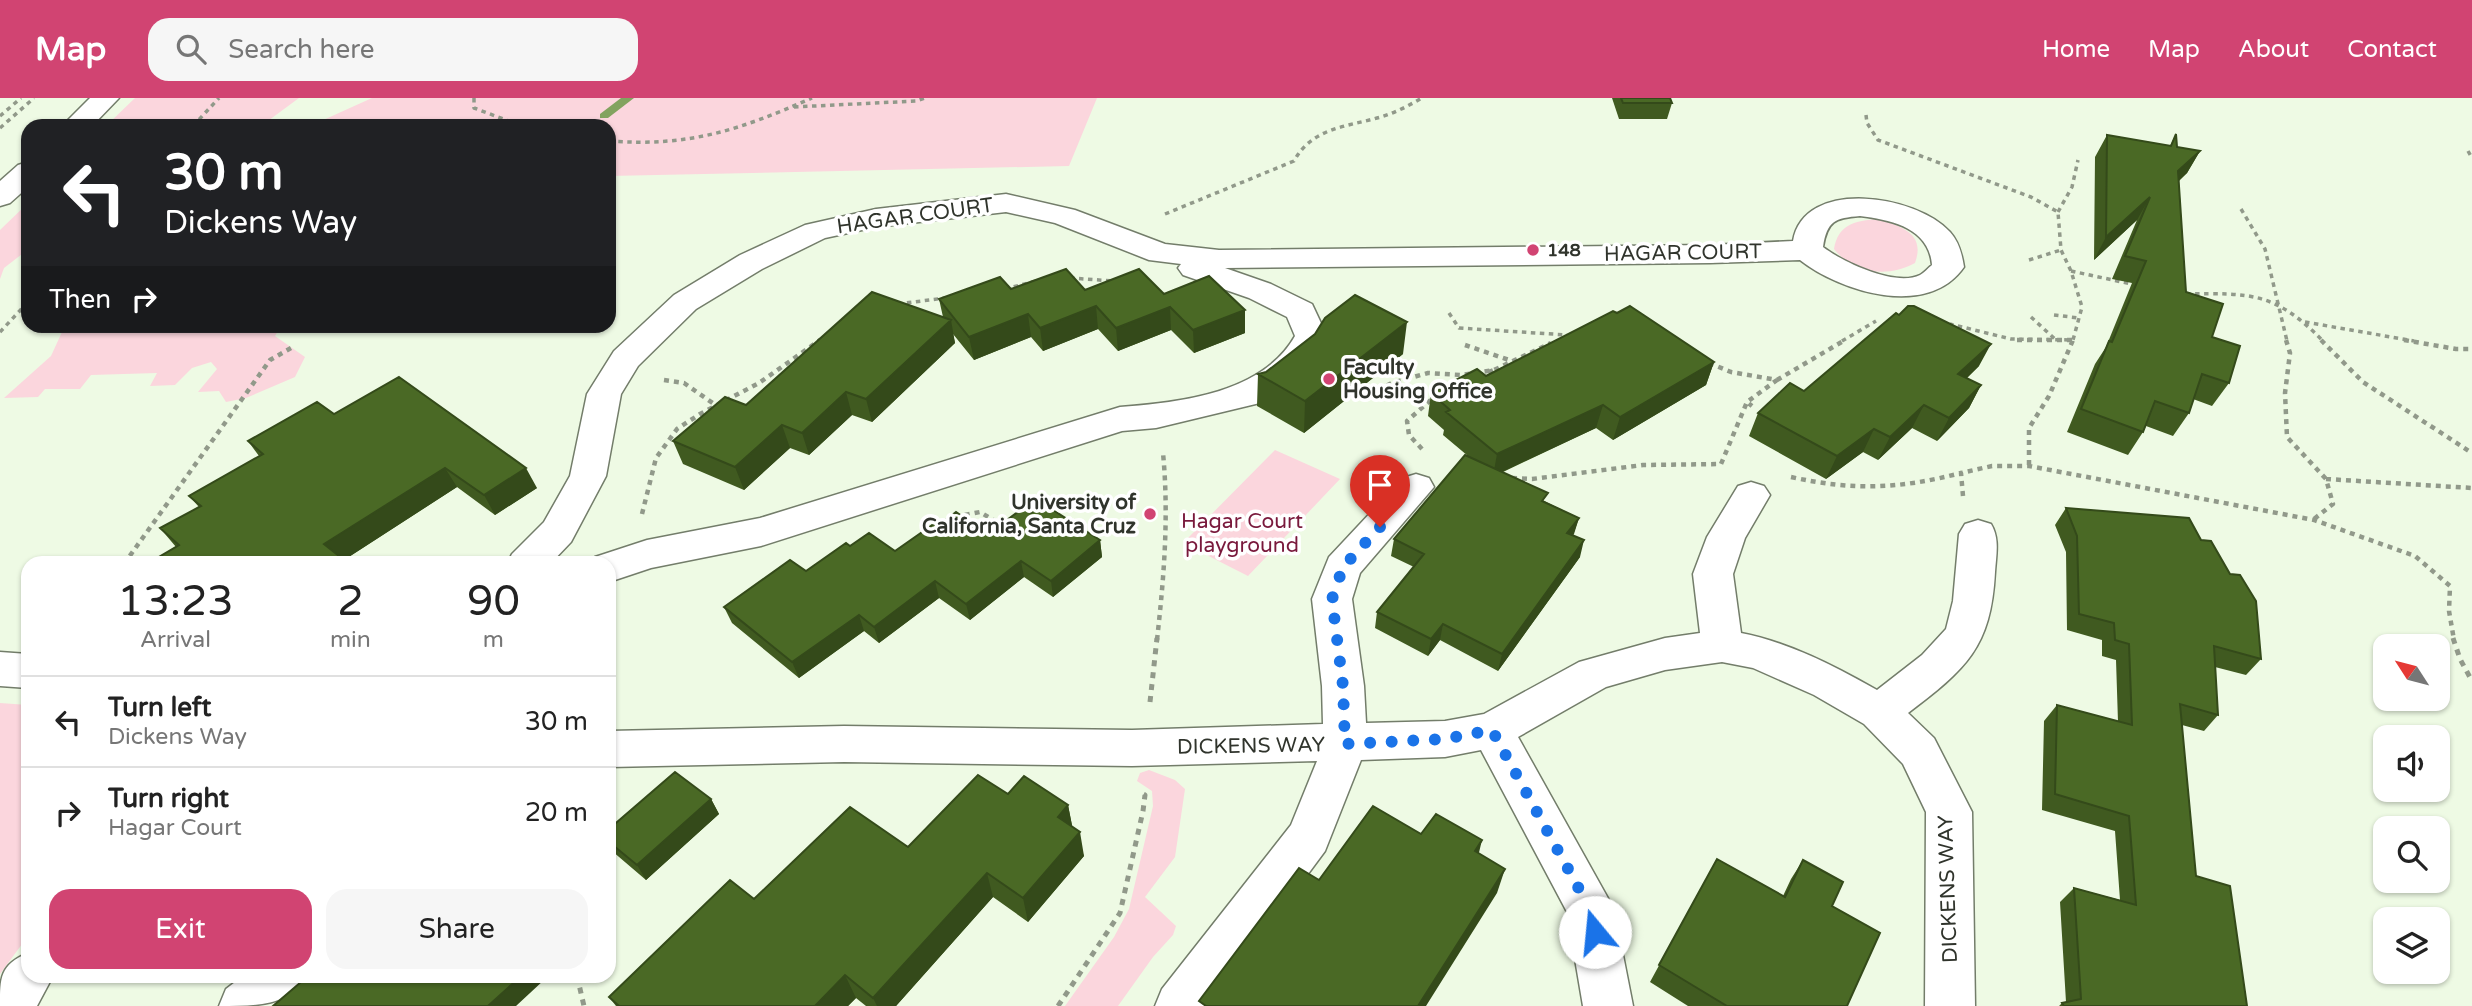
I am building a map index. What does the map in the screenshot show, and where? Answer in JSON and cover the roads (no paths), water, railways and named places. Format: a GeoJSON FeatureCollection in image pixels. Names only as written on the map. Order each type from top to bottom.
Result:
{"type":"FeatureCollection","features":[{"type":"Feature","properties":{"kind":"street"},"geometry":{"type":"LineString","coordinates":[[84,119],[106,98]]}},
{"type":"Feature","properties":{"kind":"street"},"geometry":{"type":"LineString","coordinates":[[0,197],[21,178]]}},
{"type":"Feature","properties":{"kind":"street","name":"HAGAR COURT"},"geometry":{"type":"LineString","coordinates":[[534,556],[558,532],[588,476],[604,394],[626,359],[685,302],[751,262],[816,230],[876,218],[1006,203],[1064,216],[1147,249],[1219,259],[1710,254],[1807,250]]}},
{"type":"Feature","properties":{"kind":"street"},"geometry":{"type":"LineString","coordinates":[[616,565],[647,554],[761,532],[1120,419],[1156,416],[1252,394],[1300,356],[1311,336],[1301,311],[1260,291],[1147,249]]}},
{"type":"Feature","properties":{"kind":"street"},"geometry":{"type":"LineString","coordinates":[[1180,1006],[1309,837],[1345,744],[1343,686],[1332,599],[1343,567],[1421,470]]}},
{"type":"Feature","properties":{"kind":"street"},"geometry":{"type":"LineString","coordinates":[[1722,646],[1713,574],[1742,480]]}},
{"type":"Feature","properties":{"kind":"street"},"geometry":{"type":"LineString","coordinates":[[1879,712],[1949,654],[1964,634],[1971,603],[1978,534]]}},
{"type":"Feature","properties":{"kind":"street","name":"DICKENS WAY"},"geometry":{"type":"LineString","coordinates":[[616,749],[844,744],[1132,748],[1345,744],[1444,739],[1492,730],[1594,674],[1665,654],[1722,646],[1759,653],[1829,683],[1879,712],[1919,751],[1949,812],[1950,1006]]}},
{"type":"Feature","properties":{"kind":"street"},"geometry":{"type":"LineString","coordinates":[[0,669],[21,670]]}},
{"type":"Feature","properties":{"kind":"street"},"geometry":{"type":"LineString","coordinates":[[1492,730],[1590,909],[1608,1006]]}},
{"type":"Feature","properties":{"kind":"street"},"geometry":{"type":"LineString","coordinates":[[8,1006],[24,983]]}},
{"type":"Feature","properties":{"kind":"street"},"geometry":{"type":"LineString","coordinates":[[244,1006],[274,983]]}},
{"type":"Feature","properties":{"kind":"waterway"},"geometry":{"type":"LineString","coordinates":[[604,116],[628,98]]}},
{"type":"Feature","properties":{"kind":"place","name":"148"},"geometry":{"type":"Point","coordinates":[1533,250]}},
{"type":"Feature","properties":{"kind":"place","name":"Faculty Housing Office"},"geometry":{"type":"Point","coordinates":[1329,379]}},
{"type":"Feature","properties":{"kind":"place","name":"University of California, Santa Cruz"},"geometry":{"type":"Point","coordinates":[1150,514]}},
{"type":"Feature","properties":{"kind":"park label","name":"Hagar Court playground"},"geometry":{"type":"Point","coordinates":[1242,533]}}]}
